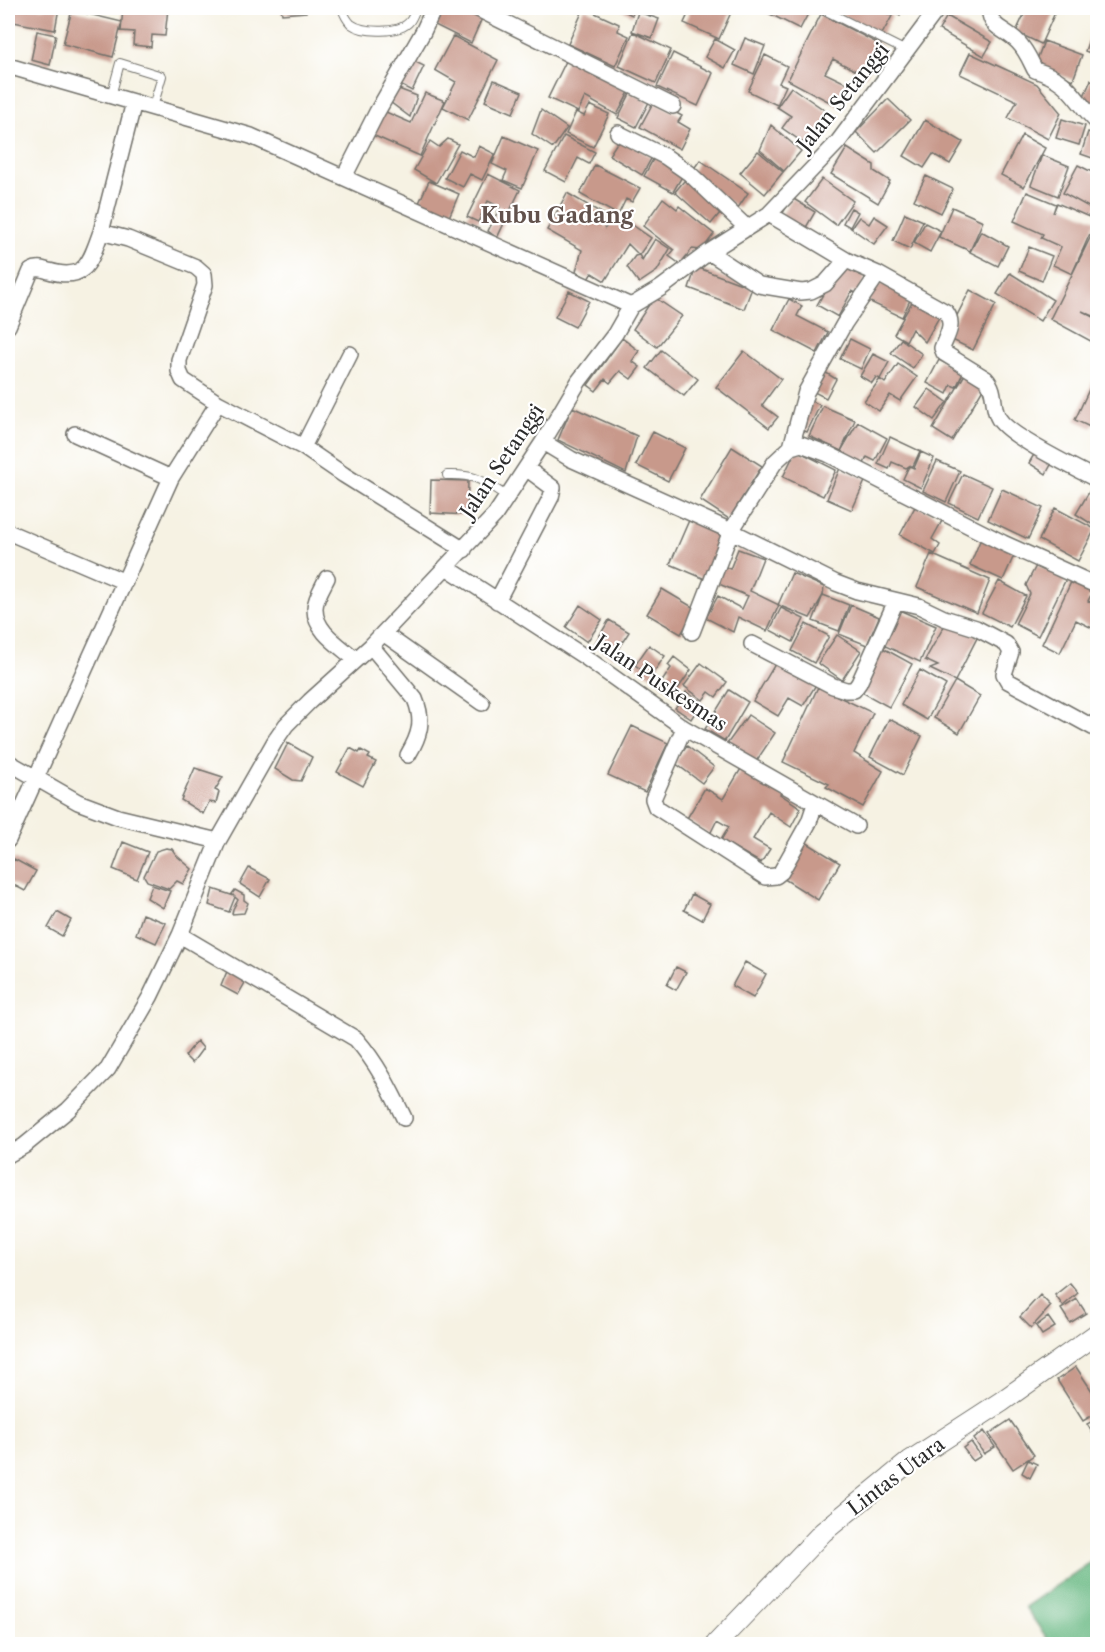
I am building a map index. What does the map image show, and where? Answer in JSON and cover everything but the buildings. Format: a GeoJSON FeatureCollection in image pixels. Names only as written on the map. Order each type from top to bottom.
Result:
{"type":"FeatureCollection","features":[{"type":"Feature","properties":{"kind":"street"},"geometry":{"type":"LineString","coordinates":[[344,177],[434,8]]}},
{"type":"Feature","properties":{"kind":"street"},"geometry":{"type":"LineString","coordinates":[[476,8],[674,106]]}},
{"type":"Feature","properties":{"kind":"street","name":"Jalan Setanggi"},"geometry":{"type":"LineString","coordinates":[[8,1155],[24,1146],[68,1110],[108,1070],[150,997],[180,935],[218,841],[286,725],[371,646],[495,515],[543,442],[579,381],[615,334],[631,306],[769,214],[838,142],[938,8]]}},
{"type":"Feature","properties":{"kind":"street"},"geometry":{"type":"LineString","coordinates":[[990,8],[992,23],[1018,41],[1035,70],[1051,75],[1067,85],[1080,105],[1098,123]]}},
{"type":"Feature","properties":{"kind":"street"},"geometry":{"type":"LineString","coordinates":[[8,66],[251,136],[631,306]]}},
{"type":"Feature","properties":{"kind":"street"},"geometry":{"type":"LineString","coordinates":[[8,326],[31,271],[38,268],[66,274],[81,271],[89,263],[101,232],[134,102]]}},
{"type":"Feature","properties":{"kind":"street"},"geometry":{"type":"LineString","coordinates":[[618,133],[666,157],[689,173],[747,228]]}},
{"type":"Feature","properties":{"kind":"street"},"geometry":{"type":"LineString","coordinates":[[769,214],[846,260],[878,274],[946,312],[951,324],[942,348],[944,353],[986,379],[990,384],[998,418],[1011,432],[1098,480]]}},
{"type":"Feature","properties":{"kind":"street"},"geometry":{"type":"LineString","coordinates":[[101,232],[128,239],[201,270],[205,285],[179,360],[179,371],[183,380],[218,403],[303,447],[464,550]]}},
{"type":"Feature","properties":{"kind":"street"},"geometry":{"type":"LineString","coordinates":[[709,252],[759,285],[801,292],[812,291],[825,284],[846,260]]}},
{"type":"Feature","properties":{"kind":"street"},"geometry":{"type":"LineString","coordinates":[[791,447],[806,392],[844,324],[878,274]]}},
{"type":"Feature","properties":{"kind":"street"},"geometry":{"type":"LineString","coordinates":[[303,447],[350,354]]}},
{"type":"Feature","properties":{"kind":"street"},"geometry":{"type":"LineString","coordinates":[[8,840],[171,478],[218,403]]}},
{"type":"Feature","properties":{"kind":"street"},"geometry":{"type":"LineString","coordinates":[[75,434],[171,478]]}},
{"type":"Feature","properties":{"kind":"street"},"geometry":{"type":"LineString","coordinates":[[543,442],[572,459],[731,531],[836,583],[857,591],[919,606],[944,618],[976,628],[1006,644],[1011,652],[1004,674],[1008,681],[1098,730]]}},
{"type":"Feature","properties":{"kind":"street"},"geometry":{"type":"LineString","coordinates":[[692,632],[731,531],[775,462],[791,447],[801,444],[828,454],[1003,543],[1098,586]]}},
{"type":"Feature","properties":{"kind":"street"},"geometry":{"type":"LineString","coordinates":[[497,601],[551,497],[553,488],[526,468]]}},
{"type":"Feature","properties":{"kind":"street"},"geometry":{"type":"LineString","coordinates":[[8,532],[125,582]]}},
{"type":"Feature","properties":{"kind":"street","name":"Jalan Puskesmas"},"geometry":{"type":"LineString","coordinates":[[446,567],[585,657],[684,728],[856,826]]}},
{"type":"Feature","properties":{"kind":"street"},"geometry":{"type":"LineString","coordinates":[[327,578],[315,607],[317,621],[328,635],[355,659]]}},
{"type":"Feature","properties":{"kind":"street"},"geometry":{"type":"LineString","coordinates":[[752,644],[833,686],[854,690],[896,600]]}},
{"type":"Feature","properties":{"kind":"street"},"geometry":{"type":"LineString","coordinates":[[383,633],[482,703]]}},
{"type":"Feature","properties":{"kind":"street"},"geometry":{"type":"LineString","coordinates":[[371,646],[415,699],[419,707],[421,726],[418,739],[408,755]]}},
{"type":"Feature","properties":{"kind":"street"},"geometry":{"type":"LineString","coordinates":[[684,728],[653,799],[656,807],[765,877],[776,876],[781,872],[809,822],[815,804]]}},
{"type":"Feature","properties":{"kind":"street"},"geometry":{"type":"LineString","coordinates":[[8,762],[78,802],[118,817],[218,841]]}},
{"type":"Feature","properties":{"kind":"street"},"geometry":{"type":"LineString","coordinates":[[180,935],[356,1040],[380,1070],[404,1118]]}},
{"type":"Feature","properties":{"kind":"street","name":"Lintas Utara"},"geometry":{"type":"LineString","coordinates":[[716,1644],[823,1532],[884,1482],[910,1461],[1098,1334]]}},
{"type":"Feature","properties":{"kind":"lane"},"geometry":{"type":"LineString","coordinates":[[342,8],[345,18],[353,26],[388,31],[410,22],[416,8]]}},
{"type":"Feature","properties":{"kind":"lane"},"geometry":{"type":"LineString","coordinates":[[820,8],[906,51]]}},
{"type":"Feature","properties":{"kind":"lane"},"geometry":{"type":"LineString","coordinates":[[111,96],[120,63],[162,76],[153,107]]}},
{"type":"Feature","properties":{"kind":"lane"},"geometry":{"type":"LineString","coordinates":[[447,475],[466,474],[480,479],[508,497]]}},
{"type":"Feature","properties":{"kind":"green space"},"geometry":{"type":"Polygon","coordinates":[[[1097,1558],[1097,1644],[1051,1644],[1025,1607],[1097,1558]]]}},
{"type":"Feature","properties":{"kind":"district","name":"Kubu Gadang"},"geometry":{"type":"Point","coordinates":[557,215]}}]}
